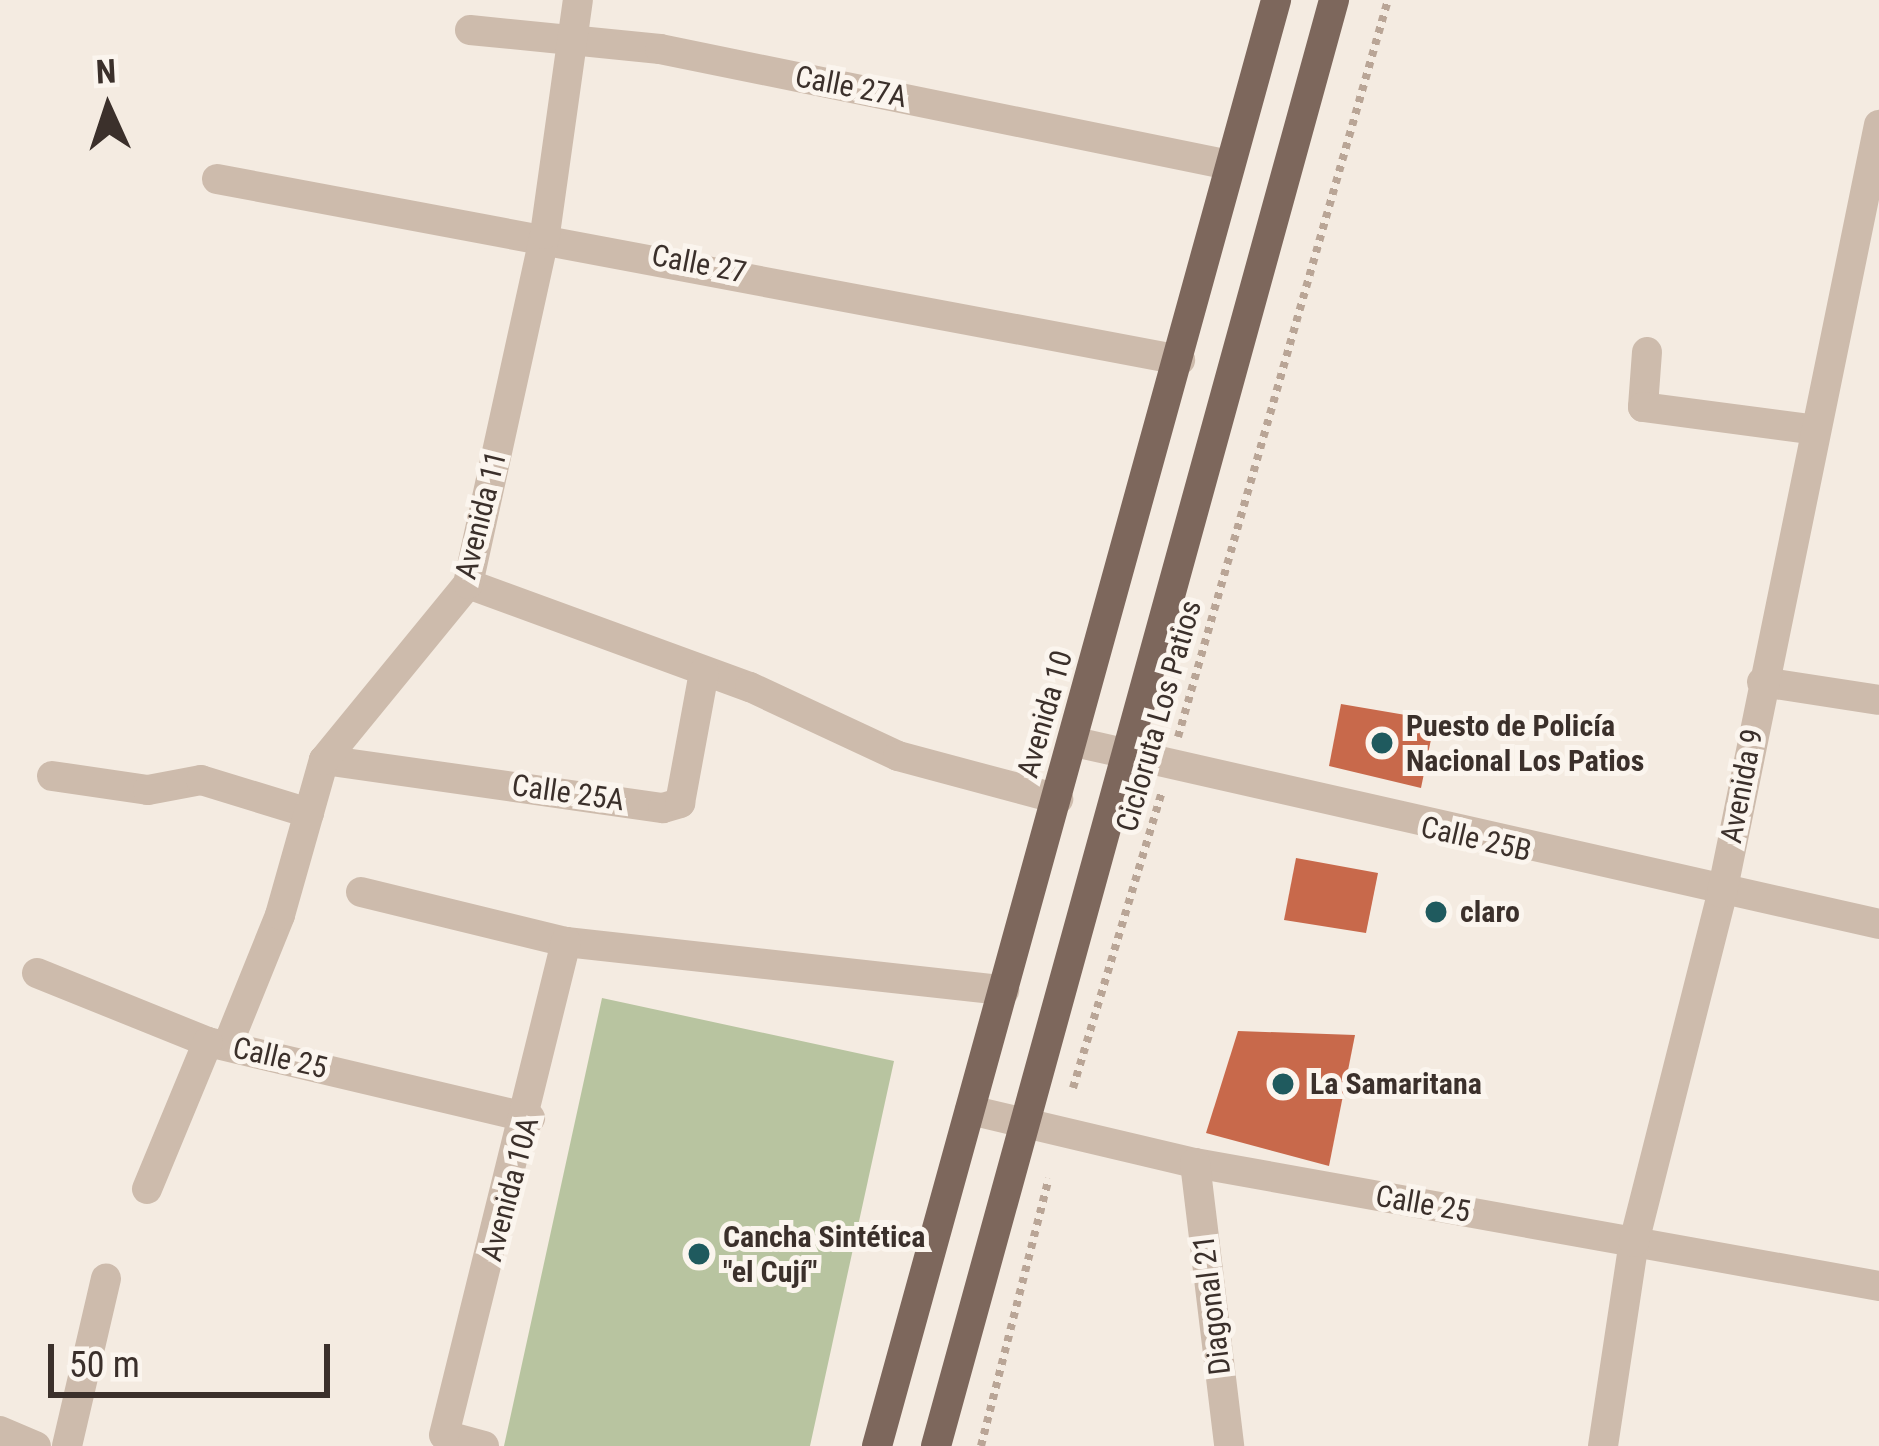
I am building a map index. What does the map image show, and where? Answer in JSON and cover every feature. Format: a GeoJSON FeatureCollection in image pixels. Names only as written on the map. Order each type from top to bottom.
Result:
{"type":"FeatureCollection","features":[{"type":"Feature","properties":{"kind":"main road","name":"Avenida 10"},"geometry":{"type":"LineString","coordinates":[[877,1446],[1076,742],[1276,0]]}},
{"type":"Feature","properties":{"kind":"main road"},"geometry":{"type":"LineString","coordinates":[[936,1446],[1022,1124],[1130,759],[1334,0]]}},
{"type":"Feature","properties":{"kind":"street","name":"Avenida 11"},"geometry":{"type":"LineString","coordinates":[[147,1189],[218,1043],[309,813],[324,760],[468,584],[545,234],[578,0]]}},
{"type":"Feature","properties":{"kind":"street","name":"Calle 27A"},"geometry":{"type":"LineString","coordinates":[[470,30],[570,38],[1228,165]]}},
{"type":"Feature","properties":{"kind":"street","name":"Avenida 9"},"geometry":{"type":"LineString","coordinates":[[1603,1446],[1634,1242],[1722,893],[1809,429],[1879,125]]}},
{"type":"Feature","properties":{"kind":"street","name":"Calle 27"},"geometry":{"type":"LineString","coordinates":[[217,179],[545,234],[1180,360]]}},
{"type":"Feature","properties":{"kind":"street"},"geometry":{"type":"LineString","coordinates":[[1647,352],[1643,407],[1809,429]]}},
{"type":"Feature","properties":{"kind":"street"},"geometry":{"type":"LineString","coordinates":[[468,584],[704,672],[898,757],[1058,799]]}},
{"type":"Feature","properties":{"kind":"street","name":"Calle 25A"},"geometry":{"type":"LineString","coordinates":[[324,760],[663,808],[680,803],[704,672]]}},
{"type":"Feature","properties":{"kind":"street"},"geometry":{"type":"LineString","coordinates":[[1762,682],[1879,700]]}},
{"type":"Feature","properties":{"kind":"street","name":"Calle 25B"},"geometry":{"type":"LineString","coordinates":[[1076,742],[1168,770],[1879,924]]}},
{"type":"Feature","properties":{"kind":"street"},"geometry":{"type":"LineString","coordinates":[[52,776],[148,790],[190,779],[309,813]]}},
{"type":"Feature","properties":{"kind":"street"},"geometry":{"type":"LineString","coordinates":[[361,892],[566,941],[1004,990]]}},
{"type":"Feature","properties":{"kind":"street","name":"Avenida 10A"},"geometry":{"type":"LineString","coordinates":[[484,1446],[444,1435],[530,1118],[566,941]]}},
{"type":"Feature","properties":{"kind":"street","name":"Calle 25"},"geometry":{"type":"LineString","coordinates":[[38,973],[218,1043],[530,1118]]}},
{"type":"Feature","properties":{"kind":"street","name":"Calle 25"},"geometry":{"type":"LineString","coordinates":[[970,1110],[1196,1163],[1879,1286]]}},
{"type":"Feature","properties":{"kind":"street","name":"Diagonal 21"},"geometry":{"type":"LineString","coordinates":[[1196,1163],[1229,1446]]}},
{"type":"Feature","properties":{"kind":"street"},"geometry":{"type":"LineString","coordinates":[[68,1446],[106,1279]]}},
{"type":"Feature","properties":{"kind":"street"},"geometry":{"type":"LineString","coordinates":[[0,1431],[36,1446]]}},
{"type":"Feature","properties":{"kind":"path","name":"Cicloruta Los Patios"},"geometry":{"type":"LineString","coordinates":[[981,1446],[1060,1133],[1388,0]]}},
{"type":"Feature","properties":{"kind":"green space","name":"Cancha Sintética \"el Cují\""},"geometry":{"type":"Polygon","coordinates":[[[602,998],[894,1061],[810,1446],[504,1446],[602,998]]]}},
{"type":"Feature","properties":{"kind":"building","name":"Puesto de Policía Nacional Los Patios"},"geometry":{"type":"Polygon","coordinates":[[[1341,704],[1435,720],[1421,788],[1329,766],[1341,704]]]}},
{"type":"Feature","properties":{"kind":"building"},"geometry":{"type":"Polygon","coordinates":[[[1296,858],[1378,873],[1366,933],[1284,920],[1296,858]]]}},
{"type":"Feature","properties":{"kind":"building","name":"La Samaritana"},"geometry":{"type":"Polygon","coordinates":[[[1238,1031],[1355,1035],[1329,1166],[1206,1133],[1238,1031]]]}},
{"type":"Feature","properties":{"kind":"place","name":"Puesto de Policía Nacional Los Patios"},"geometry":{"type":"Point","coordinates":[1382,743]}},
{"type":"Feature","properties":{"kind":"place","name":"claro"},"geometry":{"type":"Point","coordinates":[1436,912]}},
{"type":"Feature","properties":{"kind":"place","name":"La Samaritana"},"geometry":{"type":"Point","coordinates":[1283,1084]}},
{"type":"Feature","properties":{"kind":"place","name":"Cancha Sintética \"el Cují\""},"geometry":{"type":"Point","coordinates":[699,1254]}}]}
